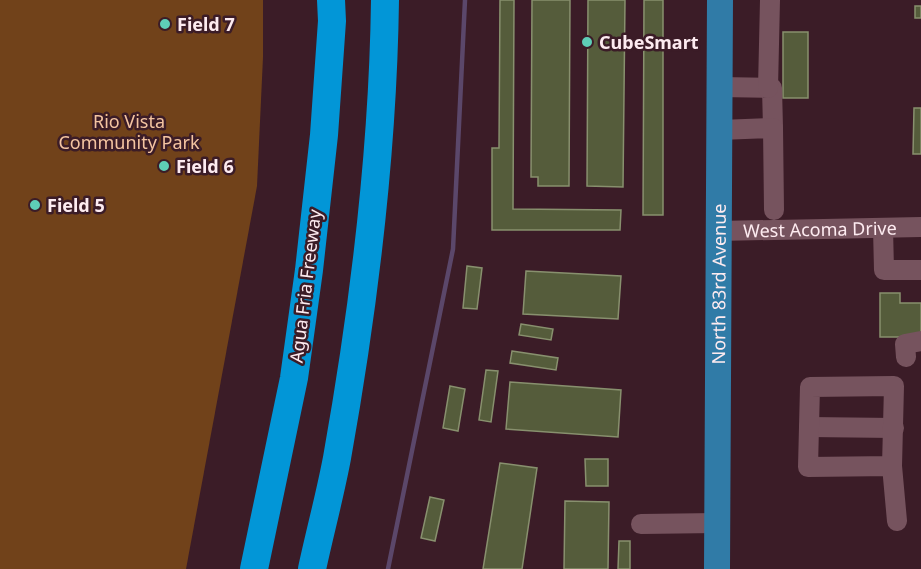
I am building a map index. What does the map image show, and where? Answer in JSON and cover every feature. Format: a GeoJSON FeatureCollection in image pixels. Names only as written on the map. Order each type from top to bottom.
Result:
{"type":"FeatureCollection","features":[{"type":"Feature","properties":{"kind":"highway","name":"Agua Fria Freeway"},"geometry":{"type":"LineString","coordinates":[[254,569],[294,378],[309,270],[324,135],[332,21],[331,0]]}},
{"type":"Feature","properties":{"kind":"highway"},"geometry":{"type":"LineString","coordinates":[[312,569],[337,459],[368,258],[384,79],[385,0]]}},
{"type":"Feature","properties":{"kind":"main road","name":"North 83rd Avenue"},"geometry":{"type":"LineString","coordinates":[[717,569],[720,0]]}},
{"type":"Feature","properties":{"kind":"street"},"geometry":{"type":"LineString","coordinates":[[768,88],[770,0]]}},
{"type":"Feature","properties":{"kind":"street"},"geometry":{"type":"LineString","coordinates":[[720,87],[772,88],[774,210]]}},
{"type":"Feature","properties":{"kind":"street"},"geometry":{"type":"LineString","coordinates":[[720,130],[773,128]]}},
{"type":"Feature","properties":{"kind":"street","name":"West Acoma Drive"},"geometry":{"type":"LineString","coordinates":[[718,231],[921,227]]}},
{"type":"Feature","properties":{"kind":"street"},"geometry":{"type":"LineString","coordinates":[[883,228],[884,270],[921,270]]}},
{"type":"Feature","properties":{"kind":"street"},"geometry":{"type":"LineString","coordinates":[[906,357],[905,344],[921,341]]}},
{"type":"Feature","properties":{"kind":"street"},"geometry":{"type":"LineString","coordinates":[[892,466],[808,467],[810,387],[894,386],[892,466],[897,521]]}},
{"type":"Feature","properties":{"kind":"street"},"geometry":{"type":"LineString","coordinates":[[809,427],[894,428]]}},
{"type":"Feature","properties":{"kind":"street"},"geometry":{"type":"LineString","coordinates":[[641,524],[717,523]]}},
{"type":"Feature","properties":{"kind":"green space","name":"Rio Vista Community Park"},"geometry":{"type":"Polygon","coordinates":[[[0,0],[263,0],[263,57],[257,186],[186,569],[0,569],[0,0]]]}},
{"type":"Feature","properties":{"kind":"building"},"geometry":{"type":"Polygon","coordinates":[[[500,0],[514,0],[513,209],[621,210],[620,230],[492,230],[492,148],[499,148],[500,0]]]}},
{"type":"Feature","properties":{"kind":"building"},"geometry":{"type":"Polygon","coordinates":[[[532,0],[570,0],[569,186],[538,186],[538,177],[531,177],[532,0]]]}},
{"type":"Feature","properties":{"kind":"building"},"geometry":{"type":"Polygon","coordinates":[[[588,0],[625,0],[623,187],[587,186],[588,0]]]}},
{"type":"Feature","properties":{"kind":"building"},"geometry":{"type":"Polygon","coordinates":[[[644,0],[663,0],[663,215],[643,215],[644,0]]]}},
{"type":"Feature","properties":{"kind":"building"},"geometry":{"type":"Polygon","coordinates":[[[915,6],[921,6],[921,18],[915,18],[915,6]]]}},
{"type":"Feature","properties":{"kind":"building"},"geometry":{"type":"Polygon","coordinates":[[[783,32],[808,32],[808,98],[783,98],[783,32]]]}},
{"type":"Feature","properties":{"kind":"building"},"geometry":{"type":"Polygon","coordinates":[[[914,108],[921,108],[921,154],[913,154],[914,108]]]}},
{"type":"Feature","properties":{"kind":"building"},"geometry":{"type":"Polygon","coordinates":[[[467,266],[482,268],[477,309],[463,308],[467,266]]]}},
{"type":"Feature","properties":{"kind":"building"},"geometry":{"type":"Polygon","coordinates":[[[526,271],[621,276],[618,319],[523,314],[526,271]]]}},
{"type":"Feature","properties":{"kind":"building"},"geometry":{"type":"Polygon","coordinates":[[[880,293],[900,293],[900,303],[921,303],[921,337],[880,337],[880,293]]]}},
{"type":"Feature","properties":{"kind":"building"},"geometry":{"type":"Polygon","coordinates":[[[521,324],[553,329],[551,340],[519,335],[521,324]]]}},
{"type":"Feature","properties":{"kind":"building"},"geometry":{"type":"Polygon","coordinates":[[[512,351],[558,358],[556,370],[510,363],[512,351]]]}},
{"type":"Feature","properties":{"kind":"building"},"geometry":{"type":"Polygon","coordinates":[[[486,370],[498,371],[491,422],[479,420],[486,370]]]}},
{"type":"Feature","properties":{"kind":"building"},"geometry":{"type":"Polygon","coordinates":[[[510,382],[621,390],[618,437],[506,429],[510,382]]]}},
{"type":"Feature","properties":{"kind":"building"},"geometry":{"type":"Polygon","coordinates":[[[450,386],[465,389],[458,431],[443,428],[450,386]]]}},
{"type":"Feature","properties":{"kind":"building"},"geometry":{"type":"Polygon","coordinates":[[[585,459],[608,459],[608,486],[586,486],[585,459]]]}},
{"type":"Feature","properties":{"kind":"building"},"geometry":{"type":"Polygon","coordinates":[[[500,463],[537,468],[522,569],[483,569],[500,463]]]}},
{"type":"Feature","properties":{"kind":"building"},"geometry":{"type":"Polygon","coordinates":[[[430,497],[444,500],[435,541],[421,538],[430,497]]]}},
{"type":"Feature","properties":{"kind":"building"},"geometry":{"type":"Polygon","coordinates":[[[565,501],[609,502],[608,569],[564,569],[565,501]]]}},
{"type":"Feature","properties":{"kind":"building"},"geometry":{"type":"Polygon","coordinates":[[[619,541],[630,541],[630,569],[618,569],[619,541]]]}},
{"type":"Feature","properties":{"kind":"waterway"},"geometry":{"type":"LineString","coordinates":[[388,569],[453,249],[465,0]]}},
{"type":"Feature","properties":{"kind":"place","name":"Field 7"},"geometry":{"type":"Point","coordinates":[165,24]}},
{"type":"Feature","properties":{"kind":"place","name":"CubeSmart"},"geometry":{"type":"Point","coordinates":[587,42]}},
{"type":"Feature","properties":{"kind":"place","name":"Field 6"},"geometry":{"type":"Point","coordinates":[164,166]}},
{"type":"Feature","properties":{"kind":"place","name":"Field 5"},"geometry":{"type":"Point","coordinates":[35,205]}}]}
